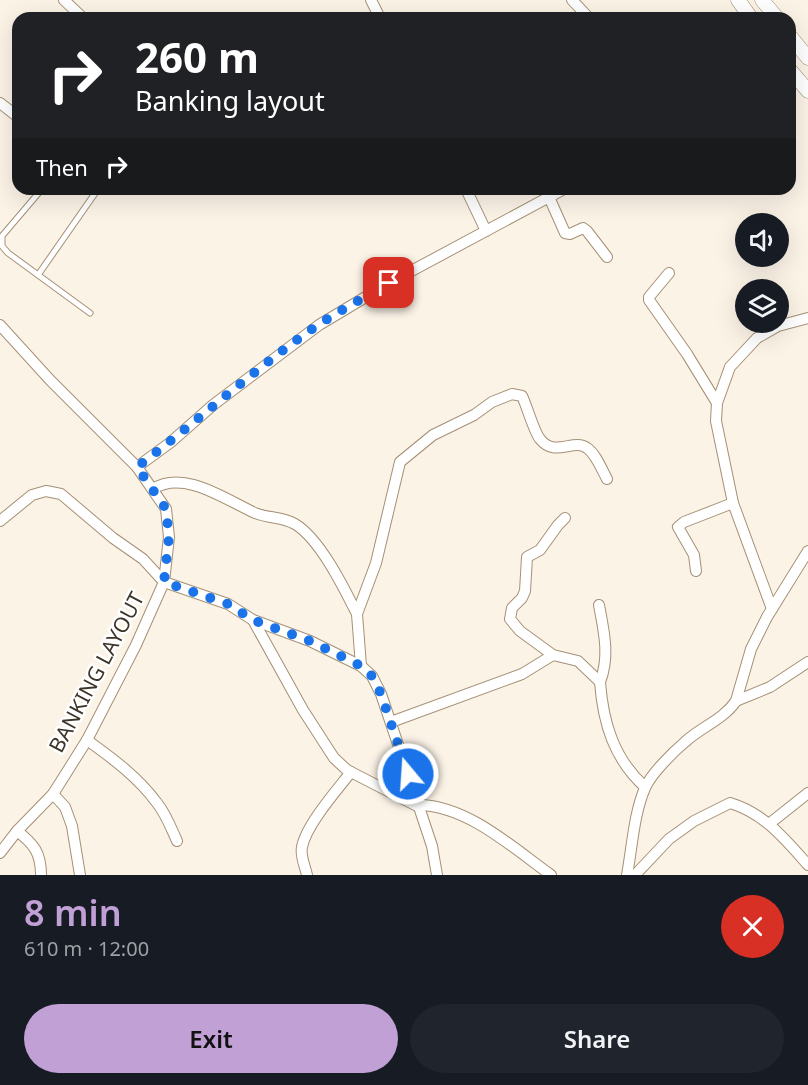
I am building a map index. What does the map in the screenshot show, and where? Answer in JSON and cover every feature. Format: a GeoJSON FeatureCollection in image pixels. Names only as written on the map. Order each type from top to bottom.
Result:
{"type":"FeatureCollection","features":[{"type":"Feature","properties":{"kind":"main road"},"geometry":{"type":"LineString","coordinates":[[762,0],[772,12]]}},
{"type":"Feature","properties":{"kind":"main road"},"geometry":{"type":"LineString","coordinates":[[796,43],[808,58]]}},
{"type":"Feature","properties":{"kind":"main road"},"geometry":{"type":"LineString","coordinates":[[796,77],[808,91]]}},
{"type":"Feature","properties":{"kind":"street"},"geometry":{"type":"LineString","coordinates":[[64,0],[77,12]]}},
{"type":"Feature","properties":{"kind":"street"},"geometry":{"type":"LineString","coordinates":[[572,0],[583,12]]}},
{"type":"Feature","properties":{"kind":"street"},"geometry":{"type":"LineString","coordinates":[[0,103],[12,112]]}},
{"type":"Feature","properties":{"kind":"street"},"geometry":{"type":"LineString","coordinates":[[469,195],[486,231]]}},
{"type":"Feature","properties":{"kind":"street"},"geometry":{"type":"LineString","coordinates":[[137,467],[171,442],[222,398],[319,325],[389,283],[553,195]]}},
{"type":"Feature","properties":{"kind":"street"},"geometry":{"type":"LineString","coordinates":[[549,197],[565,233],[570,234],[582,228],[587,231],[607,257]]}},
{"type":"Feature","properties":{"kind":"street"},"geometry":{"type":"LineString","coordinates":[[669,273],[649,300],[687,354],[717,403]]}},
{"type":"Feature","properties":{"kind":"street"},"geometry":{"type":"LineString","coordinates":[[772,609],[733,503],[716,421],[717,403],[730,367],[757,338],[778,326],[808,318]]}},
{"type":"Feature","properties":{"kind":"street","name":"BANKING LAYOUT"},"geometry":{"type":"LineString","coordinates":[[0,325],[50,380],[137,467],[166,509],[168,528],[168,557],[164,582],[136,645],[87,740],[52,794],[0,853]]}},
{"type":"Feature","properties":{"kind":"street"},"geometry":{"type":"LineString","coordinates":[[357,614],[376,563],[400,462],[433,435],[474,415],[492,402],[512,394],[522,396],[539,439],[559,449],[580,444],[589,449],[608,479]]}},
{"type":"Feature","properties":{"kind":"street"},"geometry":{"type":"LineString","coordinates":[[153,489],[162,483],[175,481],[209,490],[257,513],[295,524],[314,542],[336,574],[357,614],[361,666]]}},
{"type":"Feature","properties":{"kind":"street"},"geometry":{"type":"LineString","coordinates":[[0,521],[32,495],[46,491],[61,494],[113,538],[143,559],[164,582],[228,604],[253,620],[310,641],[361,666],[372,676],[381,694],[420,806],[432,846],[436,875]]}},
{"type":"Feature","properties":{"kind":"street"},"geometry":{"type":"LineString","coordinates":[[696,571],[694,555],[678,526],[733,503]]}},
{"type":"Feature","properties":{"kind":"street"},"geometry":{"type":"LineString","coordinates":[[565,519],[540,550],[527,557],[525,591],[510,612],[510,619],[514,627],[553,656],[578,661],[600,682]]}},
{"type":"Feature","properties":{"kind":"street"},"geometry":{"type":"LineString","coordinates":[[736,701],[751,649],[772,609],[808,551]]}},
{"type":"Feature","properties":{"kind":"street"},"geometry":{"type":"LineString","coordinates":[[599,605],[606,647],[606,667],[600,682],[602,706],[613,743],[630,774],[645,787]]}},
{"type":"Feature","properties":{"kind":"street"},"geometry":{"type":"LineString","coordinates":[[253,620],[309,720],[334,758],[351,772],[420,806],[444,807],[467,817],[551,875]]}},
{"type":"Feature","properties":{"kind":"street"},"geometry":{"type":"LineString","coordinates":[[391,722],[522,674],[553,656]]}},
{"type":"Feature","properties":{"kind":"street"},"geometry":{"type":"LineString","coordinates":[[627,875],[645,787],[685,741],[713,723],[736,701],[770,687],[808,662]]}},
{"type":"Feature","properties":{"kind":"street"},"geometry":{"type":"LineString","coordinates":[[87,740],[123,766],[149,792],[159,805],[177,841]]}},
{"type":"Feature","properties":{"kind":"street"},"geometry":{"type":"LineString","coordinates":[[307,875],[302,846],[316,818],[351,772]]}},
{"type":"Feature","properties":{"kind":"street"},"geometry":{"type":"LineString","coordinates":[[52,794],[65,807],[72,826],[80,875]]}},
{"type":"Feature","properties":{"kind":"street"},"geometry":{"type":"LineString","coordinates":[[769,824],[808,794]]}},
{"type":"Feature","properties":{"kind":"street"},"geometry":{"type":"LineString","coordinates":[[635,875],[669,839],[694,821],[730,802],[759,816],[769,824],[784,837],[808,865]]}},
{"type":"Feature","properties":{"kind":"street"},"geometry":{"type":"LineString","coordinates":[[17,831],[28,839],[41,858],[41,875]]}},
{"type":"Feature","properties":{"kind":"lane"},"geometry":{"type":"LineString","coordinates":[[37,195],[2,236],[2,246],[8,253],[90,313]]}},
{"type":"Feature","properties":{"kind":"lane"},"geometry":{"type":"LineString","coordinates":[[38,275],[94,195]]}},
{"type":"Feature","properties":{"kind":"route"},"geometry":{"type":"LineString","coordinates":[[389,283],[319,325],[213,405],[171,442],[137,467],[166,509],[169,537],[164,582],[228,604],[253,620],[310,641],[361,666],[372,676],[381,694],[408,774]]}}]}
